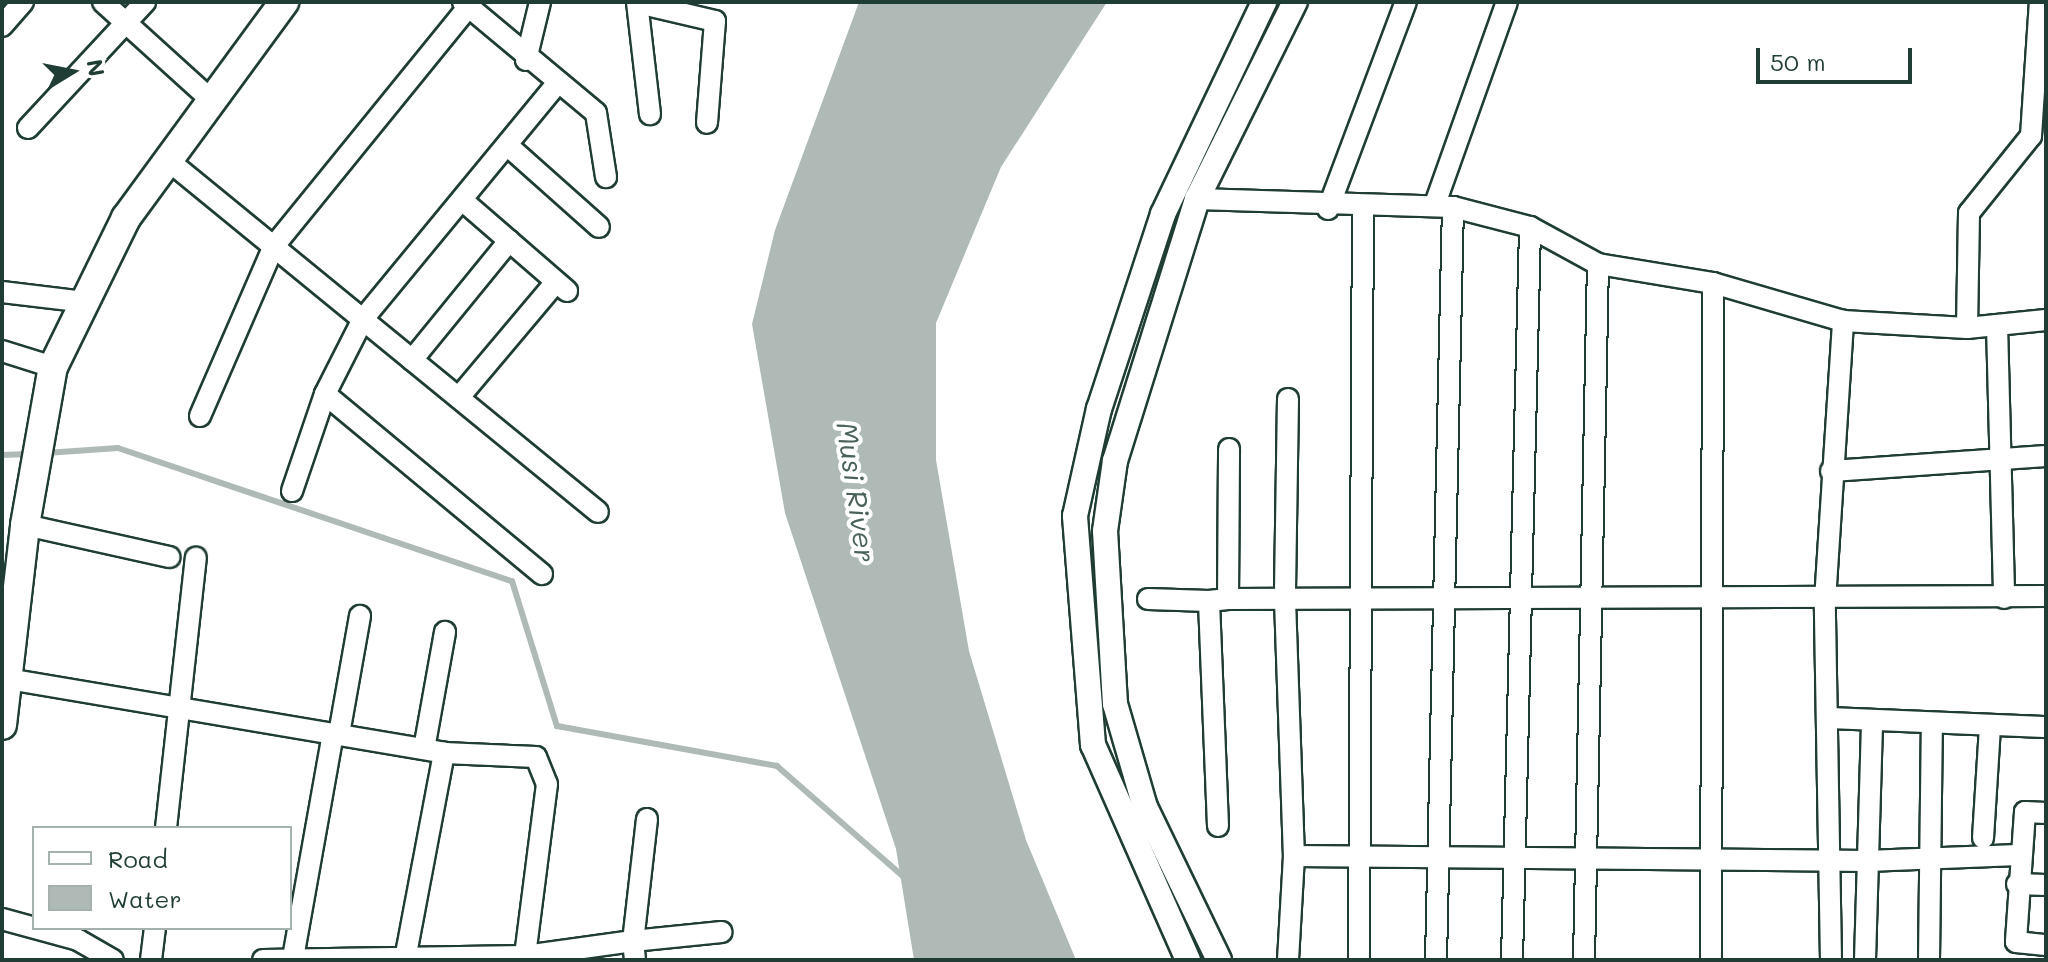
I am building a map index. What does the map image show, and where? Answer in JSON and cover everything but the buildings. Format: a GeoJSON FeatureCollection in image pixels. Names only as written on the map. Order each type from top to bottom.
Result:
{"type":"FeatureCollection","features":[{"type":"Feature","properties":{"kind":"main road"},"geometry":{"type":"LineString","coordinates":[[2,725],[17,535],[53,367],[126,218],[284,2]]}},
{"type":"Feature","properties":{"kind":"street"},"geometry":{"type":"LineString","coordinates":[[2,26],[23,2]]}},
{"type":"Feature","properties":{"kind":"street"},"geometry":{"type":"LineString","coordinates":[[103,2],[212,101]]}},
{"type":"Feature","properties":{"kind":"street"},"geometry":{"type":"LineString","coordinates":[[28,128],[145,2]]}},
{"type":"Feature","properties":{"kind":"street"},"geometry":{"type":"LineString","coordinates":[[526,60],[540,2]]}},
{"type":"Feature","properties":{"kind":"street"},"geometry":{"type":"LineString","coordinates":[[1188,960],[1093,745],[1075,516],[1099,409],[1163,214],[1264,2]]}},
{"type":"Feature","properties":{"kind":"street"},"geometry":{"type":"LineString","coordinates":[[1219,960],[1145,807],[1115,704],[1105,531],[1120,446],[1197,199],[1295,2]]}},
{"type":"Feature","properties":{"kind":"street"},"geometry":{"type":"LineString","coordinates":[[1328,209],[1406,2]]}},
{"type":"Feature","properties":{"kind":"street"},"geometry":{"type":"LineString","coordinates":[[1436,960],[1443,598],[1444,206],[1507,2]]}},
{"type":"Feature","properties":{"kind":"street"},"geometry":{"type":"LineString","coordinates":[[1967,328],[1969,213],[2031,136],[2044,34],[2040,2]]}},
{"type":"Feature","properties":{"kind":"street"},"geometry":{"type":"LineString","coordinates":[[650,114],[638,3],[716,12],[707,123]]}},
{"type":"Feature","properties":{"kind":"street"},"geometry":{"type":"LineString","coordinates":[[200,416],[274,246],[475,7],[526,60],[596,113],[606,177]]}},
{"type":"Feature","properties":{"kind":"street"},"geometry":{"type":"LineString","coordinates":[[292,491],[325,394],[363,319],[557,84]]}},
{"type":"Feature","properties":{"kind":"street"},"geometry":{"type":"LineString","coordinates":[[507,145],[599,227]]}},
{"type":"Feature","properties":{"kind":"street"},"geometry":{"type":"LineString","coordinates":[[169,161],[598,512]]}},
{"type":"Feature","properties":{"kind":"street"},"geometry":{"type":"LineString","coordinates":[[1197,199],[1328,209],[1444,206],[1530,227],[1598,264],[1713,283],[1843,321],[1967,328],[2046,320]]}},
{"type":"Feature","properties":{"kind":"street"},"geometry":{"type":"LineString","coordinates":[[460,396],[562,286],[462,200]]}},
{"type":"Feature","properties":{"kind":"street"},"geometry":{"type":"LineString","coordinates":[[1359,960],[1364,858],[1366,598],[1363,208]]}},
{"type":"Feature","properties":{"kind":"street"},"geometry":{"type":"LineString","coordinates":[[1512,960],[1530,227]]}},
{"type":"Feature","properties":{"kind":"street"},"geometry":{"type":"LineString","coordinates":[[412,360],[509,241]]}},
{"type":"Feature","properties":{"kind":"street"},"geometry":{"type":"LineString","coordinates":[[1584,960],[1589,855],[1598,264]]}},
{"type":"Feature","properties":{"kind":"street"},"geometry":{"type":"LineString","coordinates":[[1711,960],[1708,600],[1713,283]]}},
{"type":"Feature","properties":{"kind":"street"},"geometry":{"type":"LineString","coordinates":[[2,292],[86,302]]}},
{"type":"Feature","properties":{"kind":"street"},"geometry":{"type":"LineString","coordinates":[[1831,960],[1825,857],[1828,718],[1825,601],[1843,321]]}},
{"type":"Feature","properties":{"kind":"street"},"geometry":{"type":"LineString","coordinates":[[1997,325],[2004,598]]}},
{"type":"Feature","properties":{"kind":"street"},"geometry":{"type":"LineString","coordinates":[[2,351],[53,367]]}},
{"type":"Feature","properties":{"kind":"street"},"geometry":{"type":"LineString","coordinates":[[325,394],[542,574]]}},
{"type":"Feature","properties":{"kind":"street"},"geometry":{"type":"LineString","coordinates":[[1288,399],[1285,600],[1294,856],[1288,960]]}},
{"type":"Feature","properties":{"kind":"street"},"geometry":{"type":"LineString","coordinates":[[1218,826],[1218,600],[1229,449]]}},
{"type":"Feature","properties":{"kind":"street"},"geometry":{"type":"LineString","coordinates":[[1831,471],[1999,456],[2046,456]]}},
{"type":"Feature","properties":{"kind":"street"},"geometry":{"type":"LineString","coordinates":[[17,535],[169,557]]}},
{"type":"Feature","properties":{"kind":"street"},"geometry":{"type":"LineString","coordinates":[[166,826],[196,558]]}},
{"type":"Feature","properties":{"kind":"street"},"geometry":{"type":"LineString","coordinates":[[1148,599],[1825,601],[2046,596]]}},
{"type":"Feature","properties":{"kind":"street"},"geometry":{"type":"LineString","coordinates":[[293,958],[360,616]]}},
{"type":"Feature","properties":{"kind":"street"},"geometry":{"type":"LineString","coordinates":[[406,954],[434,751],[445,632]]}},
{"type":"Feature","properties":{"kind":"street"},"geometry":{"type":"LineString","coordinates":[[8,679],[180,703],[434,751],[522,754],[544,766],[525,956]]}},
{"type":"Feature","properties":{"kind":"street"},"geometry":{"type":"LineString","coordinates":[[1828,718],[2046,727]]}},
{"type":"Feature","properties":{"kind":"street"},"geometry":{"type":"LineString","coordinates":[[1865,960],[1872,720]]}},
{"type":"Feature","properties":{"kind":"street"},"geometry":{"type":"LineString","coordinates":[[1929,960],[1932,724]]}},
{"type":"Feature","properties":{"kind":"street"},"geometry":{"type":"LineString","coordinates":[[1983,838],[1990,727]]}},
{"type":"Feature","properties":{"kind":"street"},"geometry":{"type":"LineString","coordinates":[[2046,813],[2025,812],[2018,855],[2016,942],[2046,945]]}},
{"type":"Feature","properties":{"kind":"street"},"geometry":{"type":"LineString","coordinates":[[634,950],[647,819]]}},
{"type":"Feature","properties":{"kind":"street"},"geometry":{"type":"LineString","coordinates":[[1294,856],[1436,859],[1589,855],[1711,860],[1825,857],[1867,861],[2018,855]]}},
{"type":"Feature","properties":{"kind":"street"},"geometry":{"type":"LineString","coordinates":[[2017,884],[2046,885]]}},
{"type":"Feature","properties":{"kind":"street"},"geometry":{"type":"LineString","coordinates":[[2,919],[32,927]]}},
{"type":"Feature","properties":{"kind":"street"},"geometry":{"type":"LineString","coordinates":[[42,930],[78,940],[113,960]]}},
{"type":"Feature","properties":{"kind":"street"},"geometry":{"type":"LineString","coordinates":[[151,960],[155,930]]}},
{"type":"Feature","properties":{"kind":"street"},"geometry":{"type":"LineString","coordinates":[[263,960],[406,954],[525,956],[634,950],[722,932]]}},
{"type":"Feature","properties":{"kind":"water","name":"Musi River"},"geometry":{"type":"Polygon","coordinates":[[[859,2],[1107,2],[1001,167],[936,323],[936,460],[969,651],[1026,840],[1076,960],[914,960],[896,849],[785,513],[752,324],[775,230],[859,2]]]}},
{"type":"Feature","properties":{"kind":"waterway"},"geometry":{"type":"LineString","coordinates":[[46,453],[118,448],[512,581],[557,726],[777,766],[905,878]]}},
{"type":"Feature","properties":{"kind":"waterway"},"geometry":{"type":"LineString","coordinates":[[2,455],[30,454]]}}]}
